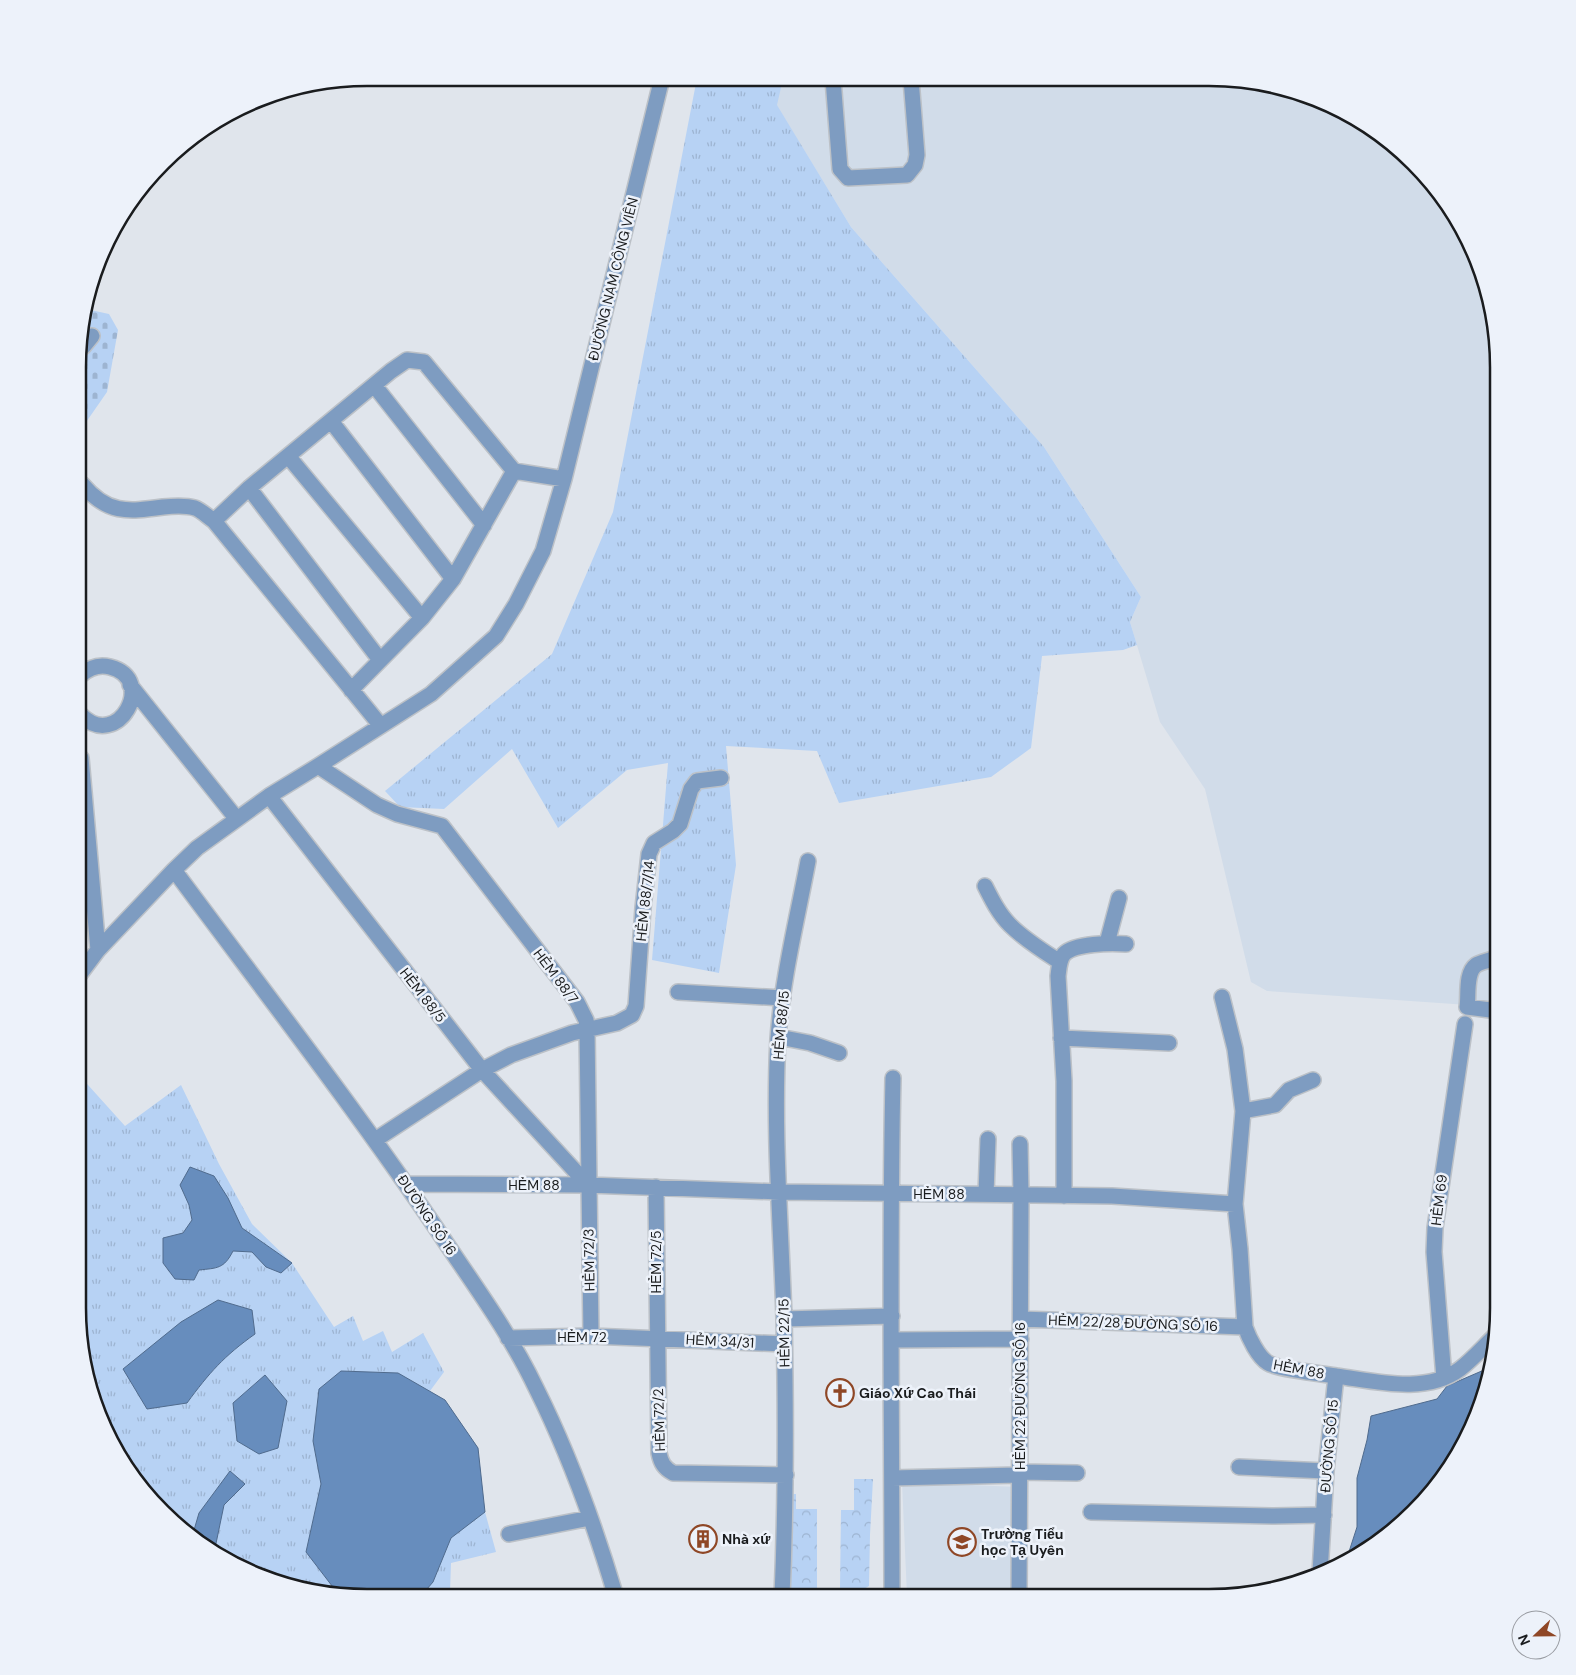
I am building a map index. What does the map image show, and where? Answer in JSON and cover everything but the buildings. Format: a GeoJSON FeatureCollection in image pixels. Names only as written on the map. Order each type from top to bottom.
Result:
{"type":"FeatureCollection","features":[{"type":"Feature","properties":{"kind":"street","name":"ĐƯỜNG NAM CÔNG VIÊN"},"geometry":{"type":"LineString","coordinates":[[86,966],[98,950],[197,848],[269,796],[431,694],[496,636],[516,604],[543,552],[564,479],[660,86]]}},
{"type":"Feature","properties":{"kind":"street"},"geometry":{"type":"LineString","coordinates":[[834,86],[840,169],[848,178],[907,175],[915,165],[917,155],[912,86]]}},
{"type":"Feature","properties":{"kind":"street"},"geometry":{"type":"LineString","coordinates":[[214,521],[249,488],[374,385],[408,360],[424,362],[514,471],[564,479]]}},
{"type":"Feature","properties":{"kind":"street"},"geometry":{"type":"LineString","coordinates":[[374,385],[484,525]]}},
{"type":"Feature","properties":{"kind":"street"},"geometry":{"type":"LineString","coordinates":[[331,421],[453,579]]}},
{"type":"Feature","properties":{"kind":"street"},"geometry":{"type":"LineString","coordinates":[[288,456],[422,618]]}},
{"type":"Feature","properties":{"kind":"street"},"geometry":{"type":"LineString","coordinates":[[352,690],[422,618],[453,579],[514,471]]}},
{"type":"Feature","properties":{"kind":"street"},"geometry":{"type":"LineString","coordinates":[[249,488],[380,660]]}},
{"type":"Feature","properties":{"kind":"street"},"geometry":{"type":"LineString","coordinates":[[86,489],[92,496],[114,509],[141,510],[183,506],[196,508],[214,521],[381,726]]}},
{"type":"Feature","properties":{"kind":"street"},"geometry":{"type":"LineString","coordinates":[[86,672],[93,667],[111,667],[126,677],[130,685],[236,818]]}},
{"type":"Feature","properties":{"kind":"street"},"geometry":{"type":"LineString","coordinates":[[86,719],[91,723],[100,725],[110,724],[119,720],[131,705],[130,685]]}},
{"type":"Feature","properties":{"kind":"street","name":"HẺM 88/7"},"geometry":{"type":"LineString","coordinates":[[318,766],[377,805],[405,817],[442,826],[578,1002],[586,1020],[587,1030],[588,1185]]}},
{"type":"Feature","properties":{"kind":"street","name":"HẺM 88/7/14"},"geometry":{"type":"LineString","coordinates":[[587,1030],[616,1023],[632,1015],[636,1006],[643,908],[650,854],[654,843],[673,831],[680,824],[691,789],[697,780],[721,778]]}},
{"type":"Feature","properties":{"kind":"street","name":"HẺM 88/5"},"geometry":{"type":"LineString","coordinates":[[269,796],[482,1070],[588,1185]]}},
{"type":"Feature","properties":{"kind":"street"},"geometry":{"type":"LineString","coordinates":[[86,814],[98,950]]}},
{"type":"Feature","properties":{"kind":"street","name":"HẺM 88/15"},"geometry":{"type":"LineString","coordinates":[[780,1192],[777,1078],[779,1037],[783,998],[808,861]]}},
{"type":"Feature","properties":{"kind":"street","name":"ĐƯỜNG SỐ 16"},"geometry":{"type":"LineString","coordinates":[[174,870],[330,1076],[406,1184],[508,1338],[536,1386],[546,1409],[590,1518],[613,1589]]}},
{"type":"Feature","properties":{"kind":"street"},"geometry":{"type":"LineString","coordinates":[[985,886],[997,908],[1009,924],[1027,940],[1060,962]]}},
{"type":"Feature","properties":{"kind":"street"},"geometry":{"type":"LineString","coordinates":[[1107,943],[1119,898]]}},
{"type":"Feature","properties":{"kind":"street"},"geometry":{"type":"LineString","coordinates":[[1064,1196],[1064,1081],[1058,976],[1060,962],[1070,950],[1081,947],[1107,943],[1126,944]]}},
{"type":"Feature","properties":{"kind":"street"},"geometry":{"type":"LineString","coordinates":[[1490,960],[1477,964],[1471,970],[1467,1006],[1490,1010]]}},
{"type":"Feature","properties":{"kind":"street"},"geometry":{"type":"LineString","coordinates":[[678,992],[783,998]]}},
{"type":"Feature","properties":{"kind":"street"},"geometry":{"type":"LineString","coordinates":[[1222,997],[1235,1049],[1243,1111],[1235,1204]]}},
{"type":"Feature","properties":{"kind":"street","name":"HẺM 69"},"geometry":{"type":"LineString","coordinates":[[1444,1378],[1434,1252],[1435,1228],[1465,1024]]}},
{"type":"Feature","properties":{"kind":"street"},"geometry":{"type":"LineString","coordinates":[[375,1140],[482,1070],[511,1055],[572,1033],[587,1030]]}},
{"type":"Feature","properties":{"kind":"street"},"geometry":{"type":"LineString","coordinates":[[779,1037],[810,1043],[839,1053]]}},
{"type":"Feature","properties":{"kind":"street"},"geometry":{"type":"LineString","coordinates":[[1061,1038],[1170,1043]]}},
{"type":"Feature","properties":{"kind":"street"},"geometry":{"type":"LineString","coordinates":[[892,1589],[890,1194],[893,1078]]}},
{"type":"Feature","properties":{"kind":"street"},"geometry":{"type":"LineString","coordinates":[[1243,1111],[1275,1105],[1289,1090],[1313,1080]]}},
{"type":"Feature","properties":{"kind":"street"},"geometry":{"type":"LineString","coordinates":[[986,1194],[988,1139]]}},
{"type":"Feature","properties":{"kind":"street","name":"HẺM 22 ĐƯỜNG SỐ 16"},"geometry":{"type":"LineString","coordinates":[[1019,1589],[1022,1195],[1020,1144]]}},
{"type":"Feature","properties":{"kind":"street","name":"HẺM 88"},"geometry":{"type":"LineString","coordinates":[[406,1184],[588,1185],[780,1192],[1161,1198],[1235,1204],[1245,1327],[1262,1358],[1272,1365],[1336,1376]]}},
{"type":"Feature","properties":{"kind":"street","name":"HẺM 72/3"},"geometry":{"type":"LineString","coordinates":[[588,1185],[591,1336]]}},
{"type":"Feature","properties":{"kind":"street","name":"HẺM 72/5"},"geometry":{"type":"LineString","coordinates":[[656,1187],[657,1338]]}},
{"type":"Feature","properties":{"kind":"street","name":"HẺM 22/15"},"geometry":{"type":"LineString","coordinates":[[780,1192],[786,1475],[782,1589]]}},
{"type":"Feature","properties":{"kind":"street"},"geometry":{"type":"LineString","coordinates":[[784,1319],[892,1316]]}},
{"type":"Feature","properties":{"kind":"street","name":"HẺM 22/28 ĐƯỜNG SỐ 16"},"geometry":{"type":"LineString","coordinates":[[1021,1319],[1245,1327]]}},
{"type":"Feature","properties":{"kind":"street","name":"HẺM 72"},"geometry":{"type":"LineString","coordinates":[[508,1338],[591,1336],[657,1338]]}},
{"type":"Feature","properties":{"kind":"street","name":"HẺM 34/31"},"geometry":{"type":"LineString","coordinates":[[657,1338],[784,1344]]}},
{"type":"Feature","properties":{"kind":"street","name":"HẺM 72/2"},"geometry":{"type":"LineString","coordinates":[[657,1338],[659,1453],[661,1462],[666,1469],[673,1473],[786,1475]]}},
{"type":"Feature","properties":{"kind":"street"},"geometry":{"type":"LineString","coordinates":[[892,1340],[1021,1339]]}},
{"type":"Feature","properties":{"kind":"street"},"geometry":{"type":"LineString","coordinates":[[1336,1376],[1412,1384],[1444,1378],[1460,1369],[1487,1343]]}},
{"type":"Feature","properties":{"kind":"street","name":"ĐƯỜNG SỐ 15"},"geometry":{"type":"LineString","coordinates":[[1321,1565],[1326,1471],[1336,1376]]}},
{"type":"Feature","properties":{"kind":"street"},"geometry":{"type":"LineString","coordinates":[[1239,1467],[1326,1471]]}},
{"type":"Feature","properties":{"kind":"street"},"geometry":{"type":"LineString","coordinates":[[892,1478],[1077,1473]]}},
{"type":"Feature","properties":{"kind":"street"},"geometry":{"type":"LineString","coordinates":[[1091,1512],[1274,1516],[1324,1515]]}},
{"type":"Feature","properties":{"kind":"street"},"geometry":{"type":"LineString","coordinates":[[509,1534],[590,1518]]}},
{"type":"Feature","properties":{"kind":"shaded area"},"geometry":{"type":"Polygon","coordinates":[[[781,86],[1209,86],[1246,89],[1299,101],[1349,124],[1380,144],[1408,168],[1432,196],[1461,243],[1475,277],[1484,312],[1489,349],[1490,1009],[1468,1005],[1267,991],[1251,982],[1205,789],[1160,722],[1130,622],[1141,597],[1044,447],[851,227],[776,104],[781,86]]]}},
{"type":"Feature","properties":{"kind":"shaded area"},"geometry":{"type":"Polygon","coordinates":[[[190,1167],[214,1176],[228,1198],[242,1228],[292,1263],[281,1273],[266,1267],[252,1252],[233,1251],[223,1264],[211,1269],[199,1270],[194,1280],[175,1279],[163,1263],[163,1238],[183,1233],[192,1220],[189,1205],[180,1185],[190,1167]]]}},
{"type":"Feature","properties":{"kind":"shaded area"},"geometry":{"type":"Polygon","coordinates":[[[218,1300],[252,1310],[255,1334],[218,1365],[187,1403],[147,1409],[123,1369],[181,1322],[218,1300]]]}},
{"type":"Feature","properties":{"kind":"shaded area"},"geometry":{"type":"Polygon","coordinates":[[[341,1371],[398,1373],[445,1400],[478,1448],[485,1512],[451,1538],[433,1582],[427,1589],[367,1589],[332,1586],[306,1552],[321,1484],[313,1441],[319,1389],[341,1371]]]}},
{"type":"Feature","properties":{"kind":"shaded area"},"geometry":{"type":"Polygon","coordinates":[[[1482,1371],[1475,1398],[1461,1432],[1432,1479],[1408,1507],[1380,1531],[1349,1551],[1357,1527],[1357,1478],[1371,1416],[1437,1399],[1447,1386],[1482,1371]]]}},
{"type":"Feature","properties":{"kind":"shaded area"},"geometry":{"type":"Polygon","coordinates":[[[265,1375],[287,1401],[278,1448],[259,1454],[237,1441],[233,1403],[265,1375]]]}},
{"type":"Feature","properties":{"kind":"shaded area"},"geometry":{"type":"Polygon","coordinates":[[[230,1471],[245,1484],[224,1505],[216,1544],[194,1529],[199,1513],[230,1471]]]}},
{"type":"Feature","properties":{"kind":"shaded area","name":"Trường Tiểu học Tạ Uyên"},"geometry":{"type":"Polygon","coordinates":[[[902,1482],[1020,1487],[1019,1589],[907,1589],[902,1482]]]}},
{"type":"Feature","properties":{"kind":"green space"},"geometry":{"type":"Polygon","coordinates":[[[695,86],[781,86],[777,105],[851,227],[1044,447],[1141,597],[1130,622],[1137,645],[1123,650],[1042,656],[1031,748],[991,777],[839,803],[817,751],[726,746],[736,865],[719,973],[652,960],[668,763],[627,770],[558,828],[512,749],[444,809],[400,807],[385,791],[552,654],[613,512],[695,86]]]}},
{"type":"Feature","properties":{"kind":"green space"},"geometry":{"type":"Polygon","coordinates":[[[92,310],[109,314],[118,330],[107,392],[86,422],[87,349],[92,310]]]}},
{"type":"Feature","properties":{"kind":"green space"},"geometry":{"type":"Polygon","coordinates":[[[86,861],[90,907],[86,911],[86,861]]]}},
{"type":"Feature","properties":{"kind":"green space"},"geometry":{"type":"Polygon","coordinates":[[[86,1083],[125,1126],[181,1085],[219,1164],[252,1224],[292,1263],[334,1327],[353,1316],[363,1341],[383,1331],[392,1352],[423,1333],[444,1372],[430,1391],[445,1400],[478,1448],[485,1512],[496,1552],[451,1563],[450,1589],[349,1588],[294,1579],[243,1560],[196,1531],[168,1507],[144,1479],[115,1432],[101,1398],[89,1345],[86,1308],[86,1083]]]}},
{"type":"Feature","properties":{"kind":"green space"},"geometry":{"type":"Polygon","coordinates":[[[854,1479],[873,1479],[869,1586],[864,1589],[840,1589],[841,1510],[854,1510],[854,1479]]]}},
{"type":"Feature","properties":{"kind":"green space"},"geometry":{"type":"Polygon","coordinates":[[[786,1494],[796,1494],[796,1509],[817,1509],[817,1589],[786,1588],[786,1494]]]}},
{"type":"Feature","properties":{"kind":"place","name":"Giáo Xứ Cao Thái"},"geometry":{"type":"Point","coordinates":[840,1393]}},
{"type":"Feature","properties":{"kind":"place","name":"Nhà xứ"},"geometry":{"type":"Point","coordinates":[703,1539]}},
{"type":"Feature","properties":{"kind":"place","name":"Trường Tiểu học Tạ Uyên"},"geometry":{"type":"Point","coordinates":[962,1542]}}]}
